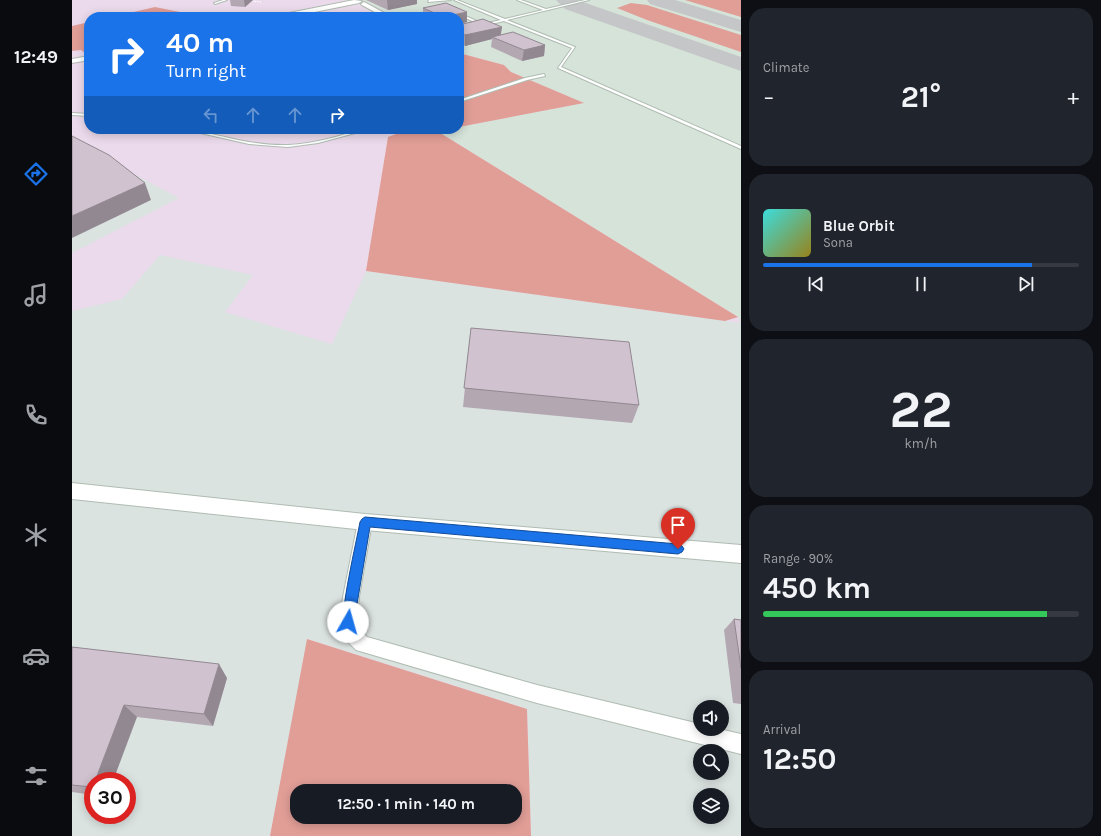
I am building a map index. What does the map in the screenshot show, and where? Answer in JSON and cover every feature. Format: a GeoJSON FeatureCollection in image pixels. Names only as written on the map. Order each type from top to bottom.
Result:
{"type":"FeatureCollection","features":[{"type":"Feature","properties":{"kind":"street"},"geometry":{"type":"LineString","coordinates":[[303,12],[360,2],[379,12]]}},
{"type":"Feature","properties":{"kind":"street"},"geometry":{"type":"LineString","coordinates":[[299,4],[313,10]]}},
{"type":"Feature","properties":{"kind":"street"},"geometry":{"type":"LineString","coordinates":[[309,12],[313,10]]}},
{"type":"Feature","properties":{"kind":"street"},"geometry":{"type":"LineString","coordinates":[[72,57],[84,55]]}},
{"type":"Feature","properties":{"kind":"street"},"geometry":{"type":"LineString","coordinates":[[72,61],[84,59]]}},
{"type":"Feature","properties":{"kind":"street"},"geometry":{"type":"LineString","coordinates":[[72,491],[365,522],[741,554]]}},
{"type":"Feature","properties":{"kind":"street"},"geometry":{"type":"LineString","coordinates":[[365,522],[351,597],[348,622],[352,634],[362,644],[537,694],[741,744]]}},
{"type":"Feature","properties":{"kind":"lane"},"geometry":{"type":"LineString","coordinates":[[215,3],[226,0]]}},
{"type":"Feature","properties":{"kind":"lane"},"geometry":{"type":"LineString","coordinates":[[429,1],[450,0]]}},
{"type":"Feature","properties":{"kind":"lane"},"geometry":{"type":"LineString","coordinates":[[455,0],[574,48],[559,67],[741,148]]}},
{"type":"Feature","properties":{"kind":"lane"},"geometry":{"type":"LineString","coordinates":[[518,0],[546,10]]}},
{"type":"Feature","properties":{"kind":"lane"},"geometry":{"type":"LineString","coordinates":[[464,17],[483,25],[588,0]]}},
{"type":"Feature","properties":{"kind":"lane"},"geometry":{"type":"LineString","coordinates":[[464,99],[544,74]]}},
{"type":"Feature","properties":{"kind":"lane"},"geometry":{"type":"LineString","coordinates":[[72,114],[84,115]]}},
{"type":"Feature","properties":{"kind":"lane"},"geometry":{"type":"LineString","coordinates":[[211,134],[269,145],[289,146],[317,142],[348,134]]}},
{"type":"Feature","properties":{"kind":"path"},"geometry":{"type":"LineString","coordinates":[[252,1],[261,2]]}},
{"type":"Feature","properties":{"kind":"shaded area"},"geometry":{"type":"Polygon","coordinates":[[[362,0],[741,0],[741,324],[738,317],[442,134],[464,134],[464,126],[583,103],[511,72],[504,65],[464,54],[464,12],[385,12],[362,0]]]}},
{"type":"Feature","properties":{"kind":"shaded area"},"geometry":{"type":"Polygon","coordinates":[[[685,0],[741,0],[741,17],[685,0]]]}},
{"type":"Feature","properties":{"kind":"shaded area"},"geometry":{"type":"Polygon","coordinates":[[[631,3],[647,5],[741,35],[741,52],[647,20],[617,8],[631,3]]]}},
{"type":"Feature","properties":{"kind":"shaded area"},"geometry":{"type":"Polygon","coordinates":[[[155,7],[180,12],[134,12],[155,7]]]}},
{"type":"Feature","properties":{"kind":"shaded area"},"geometry":{"type":"Polygon","coordinates":[[[84,23],[84,52],[81,50],[72,51],[72,26],[84,23]]]}},
{"type":"Feature","properties":{"kind":"shaded area"},"geometry":{"type":"Polygon","coordinates":[[[464,54],[504,65],[511,72],[584,103],[464,126],[464,54]]]}},
{"type":"Feature","properties":{"kind":"shaded area"},"geometry":{"type":"Polygon","coordinates":[[[396,134],[442,134],[738,317],[725,321],[366,271],[388,137],[396,134]]]}},
{"type":"Feature","properties":{"kind":"shaded area"},"geometry":{"type":"Polygon","coordinates":[[[72,141],[179,198],[72,253],[72,141]]]}},
{"type":"Feature","properties":{"kind":"shaded area"},"geometry":{"type":"Polygon","coordinates":[[[160,255],[253,275],[225,312],[332,344],[366,271],[741,323],[741,836],[531,836],[527,709],[308,639],[270,836],[72,836],[72,311],[122,299],[160,255]]]}},
{"type":"Feature","properties":{"kind":"shaded area"},"geometry":{"type":"Polygon","coordinates":[[[307,639],[527,709],[531,836],[270,836],[307,639]]]}},
{"type":"Feature","properties":{"kind":"building"},"geometry":{"type":"Polygon","coordinates":[[[446,3],[467,12],[432,12],[423,8],[446,3]]]}},
{"type":"Feature","properties":{"kind":"building"},"geometry":{"type":"Polygon","coordinates":[[[483,19],[502,27],[465,35],[464,24],[483,19]]]}},
{"type":"Feature","properties":{"kind":"building"},"geometry":{"type":"Polygon","coordinates":[[[513,32],[545,45],[524,50],[492,37],[513,32]]]}},
{"type":"Feature","properties":{"kind":"building"},"geometry":{"type":"Polygon","coordinates":[[[72,136],[109,155],[145,183],[72,216],[72,136]]]}},
{"type":"Feature","properties":{"kind":"building"},"geometry":{"type":"Polygon","coordinates":[[[471,328],[629,342],[639,405],[464,388],[471,328]]]}},
{"type":"Feature","properties":{"kind":"building"},"geometry":{"type":"Polygon","coordinates":[[[734,619],[741,620],[741,668],[734,619]]]}},
{"type":"Feature","properties":{"kind":"building"},"geometry":{"type":"Polygon","coordinates":[[[72,647],[219,664],[204,714],[124,705],[98,772],[84,772],[84,786],[72,785],[72,647]]]}},
{"type":"Feature","properties":{"kind":"taxiway"},"geometry":{"type":"LineString","coordinates":[[565,0],[572,5],[741,64]]}},
{"type":"Feature","properties":{"kind":"taxiway"},"geometry":{"type":"LineString","coordinates":[[656,0],[741,26]]}},
{"type":"Feature","properties":{"kind":"route"},"geometry":{"type":"LineString","coordinates":[[348,622],[351,597],[365,522],[678,549]]}}]}
